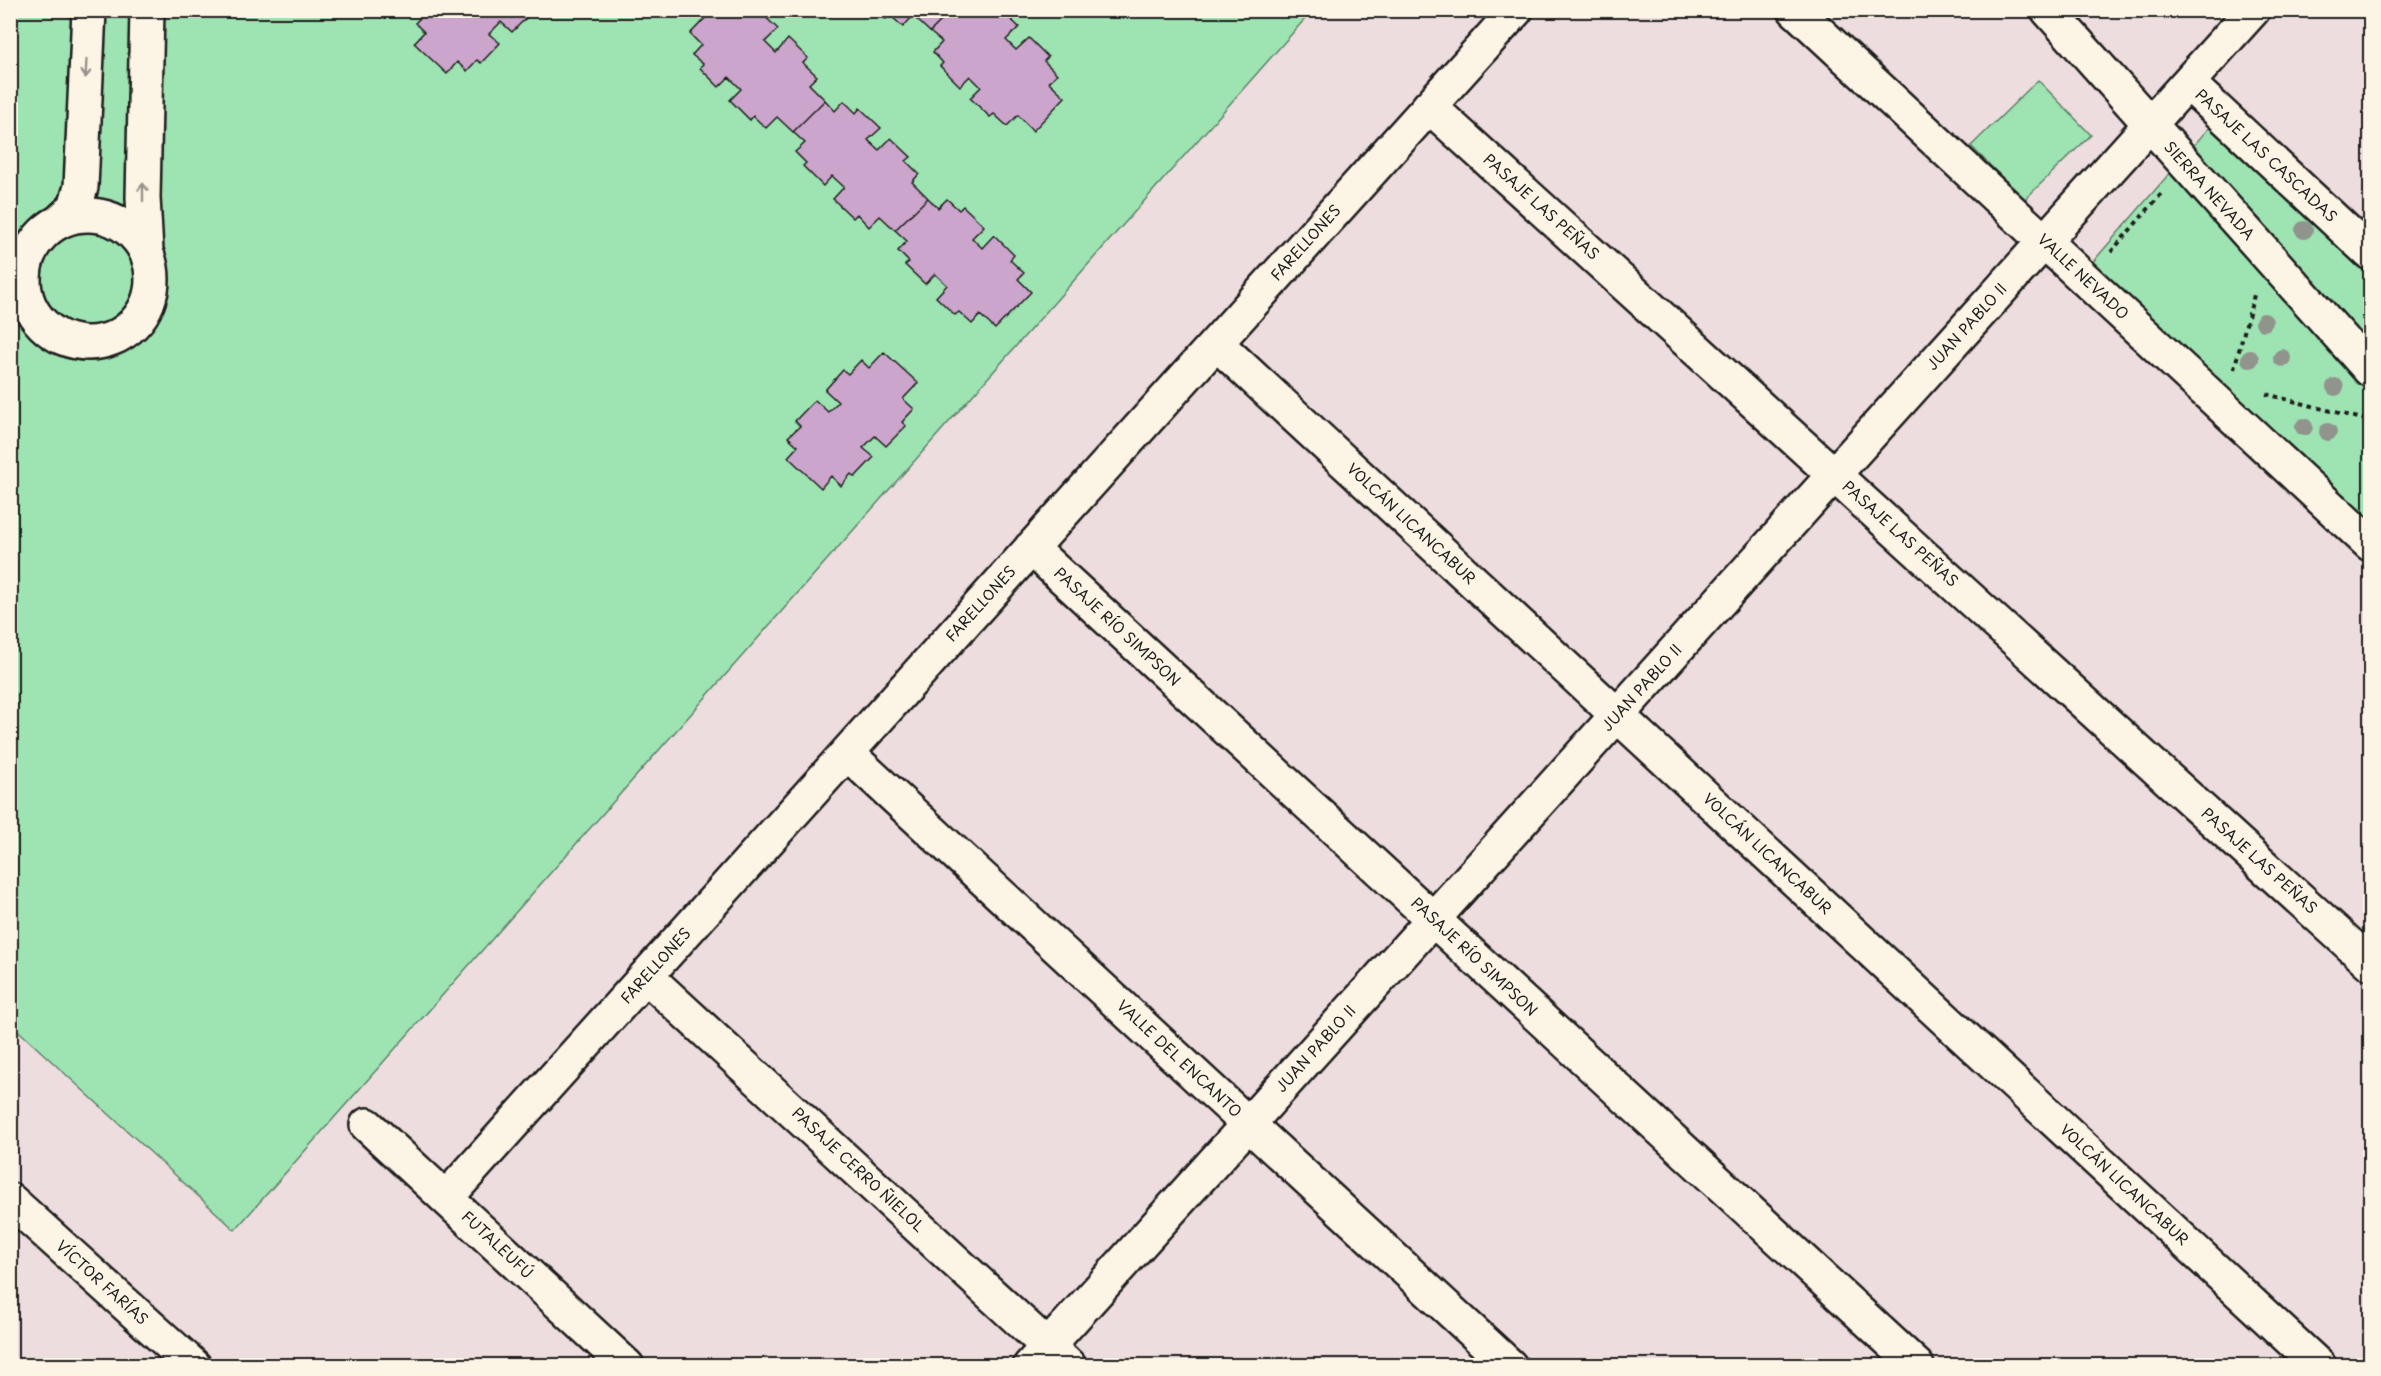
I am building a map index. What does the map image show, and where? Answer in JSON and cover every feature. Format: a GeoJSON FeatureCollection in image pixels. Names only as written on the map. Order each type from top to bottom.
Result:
{"type":"FeatureCollection","features":[{"type":"Feature","properties":{"kind":"street"},"geometry":{"type":"LineString","coordinates":[[89,10],[81,187],[75,207],[43,234],[30,252],[24,273],[26,295],[35,315],[50,331],[70,340],[92,344],[113,338],[132,326],[144,310],[151,291],[152,271],[146,251],[143,198],[147,10]]}},
{"type":"Feature","properties":{"kind":"street","name":"FARELLONES"},"geometry":{"type":"LineString","coordinates":[[446,1198],[1516,10]]}},
{"type":"Feature","properties":{"kind":"street","name":"VALLE NEVADO"},"geometry":{"type":"LineString","coordinates":[[1796,10],[2370,544]]}},
{"type":"Feature","properties":{"kind":"street","name":"SIERRA NEVADA"},"geometry":{"type":"LineString","coordinates":[[2048,10],[2370,370]]}},
{"type":"Feature","properties":{"kind":"street","name":"JUAN PABLO II"},"geometry":{"type":"LineString","coordinates":[[1049,1359],[1248,1124],[2253,10]]}},
{"type":"Feature","properties":{"kind":"street","name":"PASAJE LAS CASCADAS"},"geometry":{"type":"LineString","coordinates":[[2188,83],[2370,254]]}},
{"type":"Feature","properties":{"kind":"street","name":"PASAJE LAS PEÑAS"},"geometry":{"type":"LineString","coordinates":[[1429,106],[2370,963]]}},
{"type":"Feature","properties":{"kind":"street"},"geometry":{"type":"LineString","coordinates":[[60,221],[79,215],[100,215],[119,222],[135,234],[146,251]]}},
{"type":"Feature","properties":{"kind":"street","name":"VOLCÁN LICANCABUR"},"geometry":{"type":"LineString","coordinates":[[1216,343],[2319,1365]]}},
{"type":"Feature","properties":{"kind":"street","name":"PASAJE RÍO SIMPSON"},"geometry":{"type":"LineString","coordinates":[[1031,548],[1917,1365]]}},
{"type":"Feature","properties":{"kind":"street","name":"VALLE DEL ENCANTO"},"geometry":{"type":"LineString","coordinates":[[847,753],[1510,1365]]}},
{"type":"Feature","properties":{"kind":"street","name":"PASAJE CERRO ÑIELOL"},"geometry":{"type":"LineString","coordinates":[[646,976],[1049,1359]]}},
{"type":"Feature","properties":{"kind":"street","name":"FUTALEUFÚ"},"geometry":{"type":"LineString","coordinates":[[367,1125],[627,1365]]}},
{"type":"Feature","properties":{"kind":"street","name":"VÍCTOR FARÍAS"},"geometry":{"type":"LineString","coordinates":[[10,1200],[194,1365]]}},
{"type":"Feature","properties":{"kind":"path"},"geometry":{"type":"LineString","coordinates":[[2109,254],[2166,188]]}},
{"type":"Feature","properties":{"kind":"path"},"geometry":{"type":"LineString","coordinates":[[2233,374],[2256,290]]}},
{"type":"Feature","properties":{"kind":"path"},"geometry":{"type":"LineString","coordinates":[[2263,393],[2370,421]]}},
{"type":"Feature","properties":{"kind":"green space"},"geometry":{"type":"Polygon","coordinates":[[[10,11],[1312,11],[235,1230],[11,1024],[10,11]]]}},
{"type":"Feature","properties":{"kind":"green space"},"geometry":{"type":"Polygon","coordinates":[[[2038,80],[2091,135],[2024,200],[1971,146],[2038,80]]]}},
{"type":"Feature","properties":{"kind":"green space"},"geometry":{"type":"Polygon","coordinates":[[[2220,115],[2370,257],[2370,526],[2091,264],[2220,115]]]}},
{"type":"Feature","properties":{"kind":"building"},"geometry":{"type":"Polygon","coordinates":[[[424,10],[530,10],[532,12],[512,32],[501,22],[489,34],[500,43],[481,63],[477,60],[467,71],[457,62],[447,74],[414,43],[424,32],[415,23],[426,12],[424,10]]]}},
{"type":"Feature","properties":{"kind":"building"},"geometry":{"type":"Polygon","coordinates":[[[713,10],[731,10],[732,12],[750,10],[753,14],[758,10],[778,29],[765,42],[776,53],[788,39],[808,58],[803,63],[817,76],[809,84],[825,100],[793,132],[777,117],[766,128],[753,116],[750,120],[730,100],[741,89],[729,77],[719,87],[700,68],[703,64],[692,55],[701,45],[690,34],[713,10]]]}},
{"type":"Feature","properties":{"kind":"building"},"geometry":{"type":"Polygon","coordinates":[[[877,10],[952,10],[930,32],[913,16],[903,27],[890,15],[886,19],[877,10]]]}},
{"type":"Feature","properties":{"kind":"building"},"geometry":{"type":"Polygon","coordinates":[[[952,10],[992,10],[994,12],[1001,10],[1019,27],[1006,40],[1016,50],[1029,38],[1048,57],[1044,61],[1057,74],[1049,82],[1065,97],[1033,131],[1018,115],[1007,126],[994,114],[990,117],[970,98],[981,87],[970,76],[960,86],[940,66],[943,63],[933,52],[942,42],[930,32],[952,10]]]}},
{"type":"Feature","properties":{"kind":"building"},"geometry":{"type":"Polygon","coordinates":[[[825,100],[835,111],[844,101],[856,113],[860,108],[881,128],[868,140],[879,150],[891,138],[911,157],[906,161],[919,174],[912,182],[928,198],[895,230],[880,216],[869,227],[857,214],[853,218],[833,199],[844,187],[832,176],[823,186],[803,166],[806,163],[795,152],[805,143],[793,132],[825,100]]]}},
{"type":"Feature","properties":{"kind":"building"},"geometry":{"type":"Polygon","coordinates":[[[928,198],[938,208],[947,199],[959,210],[963,206],[984,226],[972,238],[982,248],[994,235],[1014,255],[1010,260],[1024,273],[1018,279],[1031,292],[995,329],[980,315],[972,324],[959,312],[955,315],[936,297],[947,285],[935,274],[925,284],[905,265],[909,262],[898,251],[907,241],[895,230],[928,198]]]}},
{"type":"Feature","properties":{"kind":"building"},"geometry":{"type":"Polygon","coordinates":[[[884,352],[918,383],[903,399],[914,409],[902,422],[906,426],[886,446],[875,436],[863,448],[874,457],[855,477],[851,474],[841,486],[831,476],[821,488],[788,457],[798,446],[788,437],[800,426],[795,421],[815,400],[828,412],[838,402],[825,390],[843,370],[848,374],[861,360],[869,368],[884,352]]]}}]}
